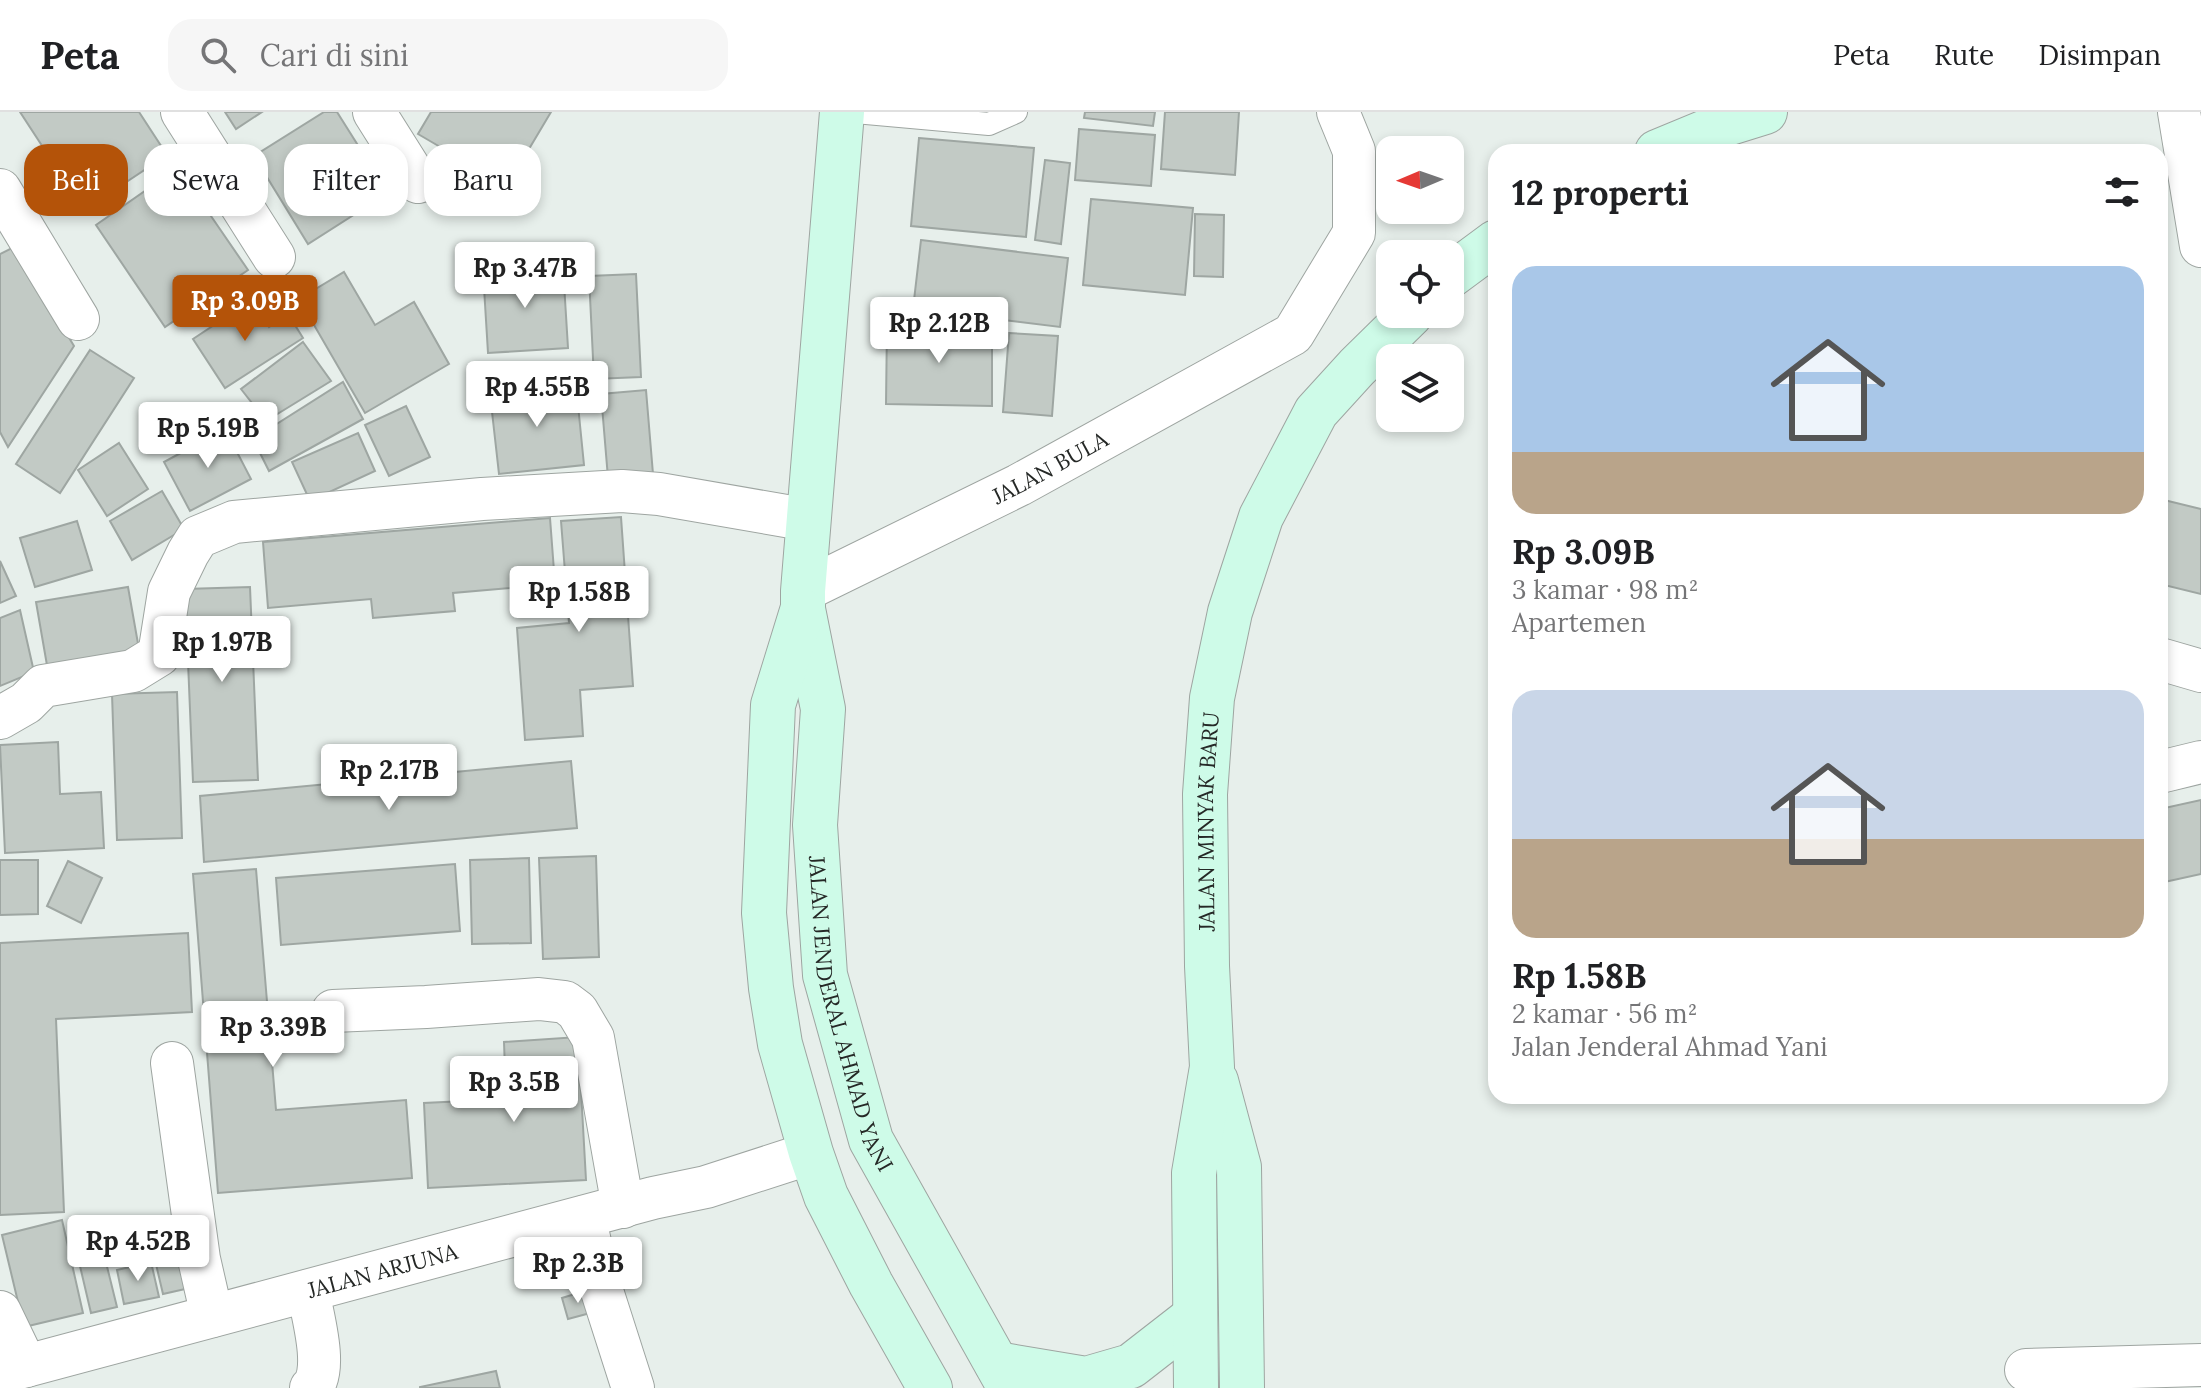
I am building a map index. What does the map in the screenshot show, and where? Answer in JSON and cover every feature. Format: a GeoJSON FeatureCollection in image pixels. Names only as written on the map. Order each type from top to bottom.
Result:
{"type":"FeatureCollection","features":[{"type":"Feature","properties":{"kind":"main road","name":"JALAN JENDERAL AHMAD YANI"},"geometry":{"type":"LineString","coordinates":[[842,112],[803,600],[773,705],[764,913],[780,1044],[826,1196],[930,1388]]}},
{"type":"Feature","properties":{"kind":"main road"},"geometry":{"type":"LineString","coordinates":[[1676,144],[1765,112]]}},
{"type":"Feature","properties":{"kind":"main road"},"geometry":{"type":"LineString","coordinates":[[1464,266],[1488,248]]}},
{"type":"Feature","properties":{"kind":"main road","name":"JALAN MINYAK BARU"},"geometry":{"type":"LineString","coordinates":[[1196,1388],[1194,1173],[1212,1067],[1207,966],[1205,794],[1212,698],[1230,612],[1261,517],[1316,412],[1397,328]]}},
{"type":"Feature","properties":{"kind":"main road","name":"JALAN JENDERAL AHMAD YANI"},"geometry":{"type":"LineString","coordinates":[[803,600],[823,709],[815,825],[825,975],[871,1140],[1003,1376]]}},
{"type":"Feature","properties":{"kind":"main road"},"geometry":{"type":"LineString","coordinates":[[1212,1067],[1239,1167],[1242,1388]]}},
{"type":"Feature","properties":{"kind":"main road"},"geometry":{"type":"LineString","coordinates":[[1003,1376],[1086,1379],[1131,1366],[1194,1317]]}},
{"type":"Feature","properties":{"kind":"street"},"geometry":{"type":"LineString","coordinates":[[182,112],[274,257]]}},
{"type":"Feature","properties":{"kind":"street"},"geometry":{"type":"LineString","coordinates":[[374,112],[418,182]]}},
{"type":"Feature","properties":{"kind":"street","name":"JALAN BULA"},"geometry":{"type":"LineString","coordinates":[[803,600],[1293,334],[1354,233],[1354,151],[1338,112]]}},
{"type":"Feature","properties":{"kind":"street"},"geometry":{"type":"LineString","coordinates":[[2179,112],[2201,246]]}},
{"type":"Feature","properties":{"kind":"street"},"geometry":{"type":"LineString","coordinates":[[0,190],[78,319]]}},
{"type":"Feature","properties":{"kind":"street"},"geometry":{"type":"LineString","coordinates":[[0,718],[26,703],[43,686],[133,671],[159,655],[169,592],[188,553],[198,537],[234,522],[482,499],[622,491],[659,494],[809,520]]}},
{"type":"Feature","properties":{"kind":"street"},"geometry":{"type":"LineString","coordinates":[[2168,661],[2201,671]]}},
{"type":"Feature","properties":{"kind":"street"},"geometry":{"type":"LineString","coordinates":[[2168,770],[2201,762]]}},
{"type":"Feature","properties":{"kind":"street"},"geometry":{"type":"LineString","coordinates":[[333,1011],[539,999],[565,1002],[577,1011],[593,1038],[620,1207],[601,1288],[633,1388]]}},
{"type":"Feature","properties":{"kind":"street"},"geometry":{"type":"LineString","coordinates":[[172,1063],[199,1259],[212,1316]]}},
{"type":"Feature","properties":{"kind":"street","name":"JALAN ARJUNA"},"geometry":{"type":"LineString","coordinates":[[13,1370],[620,1207],[706,1187],[811,1153]]}},
{"type":"Feature","properties":{"kind":"street"},"geometry":{"type":"LineString","coordinates":[[308,1291],[321,1368],[316,1384],[311,1388]]}},
{"type":"Feature","properties":{"kind":"street"},"geometry":{"type":"LineString","coordinates":[[0,1312],[13,1370]]}},
{"type":"Feature","properties":{"kind":"street"},"geometry":{"type":"LineString","coordinates":[[2026,1370],[2201,1365]]}},
{"type":"Feature","properties":{"kind":"lane"},"geometry":{"type":"LineString","coordinates":[[855,112],[989,124],[1016,112]]}},
{"type":"Feature","properties":{"kind":"building"},"geometry":{"type":"Polygon","coordinates":[[[20,112],[139,112],[160,144],[144,144],[144,170],[128,181],[128,144],[41,144],[20,112]]]}},
{"type":"Feature","properties":{"kind":"building"},"geometry":{"type":"Polygon","coordinates":[[[225,112],[262,112],[236,129],[225,112]]]}},
{"type":"Feature","properties":{"kind":"building"},"geometry":{"type":"Polygon","coordinates":[[[324,112],[337,112],[357,144],[284,144],[284,205],[268,179],[268,147],[324,112]]]}},
{"type":"Feature","properties":{"kind":"building"},"geometry":{"type":"Polygon","coordinates":[[[431,112],[551,112],[532,144],[435,144],[418,134],[431,112]]]}},
{"type":"Feature","properties":{"kind":"building"},"geometry":{"type":"Polygon","coordinates":[[[1085,112],[1155,112],[1153,126],[1084,118],[1085,112]]]}},
{"type":"Feature","properties":{"kind":"building"},"geometry":{"type":"Polygon","coordinates":[[[1165,112],[1239,112],[1235,175],[1161,169],[1165,112]]]}},
{"type":"Feature","properties":{"kind":"building"},"geometry":{"type":"Polygon","coordinates":[[[1079,129],[1155,135],[1151,186],[1075,180],[1079,129]]]}},
{"type":"Feature","properties":{"kind":"building"},"geometry":{"type":"Polygon","coordinates":[[[919,138],[1034,148],[1026,237],[911,226],[919,138]]]}},
{"type":"Feature","properties":{"kind":"building"},"geometry":{"type":"Polygon","coordinates":[[[1045,160],[1070,163],[1061,244],[1035,240],[1045,160]]]}},
{"type":"Feature","properties":{"kind":"building"},"geometry":{"type":"Polygon","coordinates":[[[144,192],[144,216],[211,216],[248,270],[165,327],[96,225],[109,216],[128,216],[128,203],[144,192]]]}},
{"type":"Feature","properties":{"kind":"building"},"geometry":{"type":"Polygon","coordinates":[[[1091,199],[1193,208],[1185,295],[1083,285],[1091,199]]]}},
{"type":"Feature","properties":{"kind":"building"},"geometry":{"type":"Polygon","coordinates":[[[1195,214],[1224,215],[1223,277],[1194,276],[1195,214]]]}},
{"type":"Feature","properties":{"kind":"building"},"geometry":{"type":"Polygon","coordinates":[[[291,216],[352,216],[308,244],[291,216]]]}},
{"type":"Feature","properties":{"kind":"building"},"geometry":{"type":"Polygon","coordinates":[[[921,240],[1068,258],[1060,327],[913,309],[921,240]]]}},
{"type":"Feature","properties":{"kind":"building"},"geometry":{"type":"Polygon","coordinates":[[[14,247],[74,346],[8,447],[0,432],[0,254],[14,247]]]}},
{"type":"Feature","properties":{"kind":"building"},"geometry":{"type":"Polygon","coordinates":[[[563,267],[568,348],[488,353],[483,271],[563,267]]]}},
{"type":"Feature","properties":{"kind":"building"},"geometry":{"type":"Polygon","coordinates":[[[344,272],[375,325],[414,302],[449,364],[365,413],[299,299],[344,272]]]}},
{"type":"Feature","properties":{"kind":"building"},"geometry":{"type":"Polygon","coordinates":[[[636,274],[641,377],[594,379],[589,276],[636,274]]]}},
{"type":"Feature","properties":{"kind":"building"},"geometry":{"type":"Polygon","coordinates":[[[252,300],[269,327],[288,314],[303,338],[225,388],[193,339],[252,300]]]}},
{"type":"Feature","properties":{"kind":"building"},"geometry":{"type":"Polygon","coordinates":[[[887,324],[992,325],[992,406],[886,404],[887,324]]]}},
{"type":"Feature","properties":{"kind":"building"},"geometry":{"type":"Polygon","coordinates":[[[1009,333],[1058,336],[1052,416],[1003,412],[1009,333]]]}},
{"type":"Feature","properties":{"kind":"building"},"geometry":{"type":"Polygon","coordinates":[[[303,342],[331,381],[266,421],[241,389],[303,342]]]}},
{"type":"Feature","properties":{"kind":"building"},"geometry":{"type":"Polygon","coordinates":[[[90,350],[134,378],[60,493],[16,464],[90,350]]]}},
{"type":"Feature","properties":{"kind":"building"},"geometry":{"type":"Polygon","coordinates":[[[343,382],[363,419],[269,471],[253,439],[343,382]]]}},
{"type":"Feature","properties":{"kind":"building"},"geometry":{"type":"Polygon","coordinates":[[[576,385],[584,465],[499,474],[490,394],[576,385]]]}},
{"type":"Feature","properties":{"kind":"building"},"geometry":{"type":"Polygon","coordinates":[[[646,390],[653,474],[608,478],[601,394],[646,390]]]}},
{"type":"Feature","properties":{"kind":"building"},"geometry":{"type":"Polygon","coordinates":[[[406,406],[430,457],[389,476],[365,425],[406,406]]]}},
{"type":"Feature","properties":{"kind":"building"},"geometry":{"type":"Polygon","coordinates":[[[225,429],[251,479],[190,511],[164,462],[225,429]]]}},
{"type":"Feature","properties":{"kind":"building"},"geometry":{"type":"Polygon","coordinates":[[[358,433],[375,471],[310,501],[292,462],[358,433]]]}},
{"type":"Feature","properties":{"kind":"building"},"geometry":{"type":"Polygon","coordinates":[[[119,443],[148,489],[107,516],[78,470],[119,443]]]}},
{"type":"Feature","properties":{"kind":"building"},"geometry":{"type":"Polygon","coordinates":[[[162,491],[184,529],[132,560],[110,521],[162,491]]]}},
{"type":"Feature","properties":{"kind":"building"},"geometry":{"type":"Polygon","coordinates":[[[2168,501],[2201,509],[2201,594],[2168,586],[2168,501]]]}},
{"type":"Feature","properties":{"kind":"building"},"geometry":{"type":"Polygon","coordinates":[[[621,517],[633,686],[580,690],[583,736],[525,740],[517,628],[569,623],[561,521],[621,517]]]}},
{"type":"Feature","properties":{"kind":"building"},"geometry":{"type":"Polygon","coordinates":[[[550,518],[555,584],[453,593],[455,611],[373,618],[371,599],[268,608],[263,542],[550,518]]]}},
{"type":"Feature","properties":{"kind":"building"},"geometry":{"type":"Polygon","coordinates":[[[77,521],[92,570],[35,587],[20,538],[77,521]]]}},
{"type":"Feature","properties":{"kind":"building"},"geometry":{"type":"Polygon","coordinates":[[[0,561],[16,596],[0,603],[0,561]]]}},
{"type":"Feature","properties":{"kind":"building"},"geometry":{"type":"Polygon","coordinates":[[[128,587],[140,655],[48,671],[36,602],[128,587]]]}},
{"type":"Feature","properties":{"kind":"building"},"geometry":{"type":"Polygon","coordinates":[[[250,587],[258,780],[193,782],[185,589],[250,587]]]}},
{"type":"Feature","properties":{"kind":"building"},"geometry":{"type":"Polygon","coordinates":[[[20,610],[34,672],[0,686],[0,618],[20,610]]]}},
{"type":"Feature","properties":{"kind":"building"},"geometry":{"type":"Polygon","coordinates":[[[177,692],[182,838],[117,840],[112,694],[177,692]]]}},
{"type":"Feature","properties":{"kind":"building"},"geometry":{"type":"Polygon","coordinates":[[[58,742],[60,794],[101,792],[104,848],[5,853],[0,745],[58,742]]]}},
{"type":"Feature","properties":{"kind":"building"},"geometry":{"type":"Polygon","coordinates":[[[571,761],[577,828],[204,862],[200,796],[571,761]]]}},
{"type":"Feature","properties":{"kind":"building"},"geometry":{"type":"Polygon","coordinates":[[[2201,800],[2201,874],[2168,881],[2168,807],[2201,800]]]}},
{"type":"Feature","properties":{"kind":"building"},"geometry":{"type":"Polygon","coordinates":[[[596,856],[599,957],[543,959],[539,858],[596,856]]]}},
{"type":"Feature","properties":{"kind":"building"},"geometry":{"type":"Polygon","coordinates":[[[529,858],[531,943],[472,944],[470,860],[529,858]]]}},
{"type":"Feature","properties":{"kind":"building"},"geometry":{"type":"Polygon","coordinates":[[[0,860],[38,860],[38,914],[0,915],[0,860]]]}},
{"type":"Feature","properties":{"kind":"building"},"geometry":{"type":"Polygon","coordinates":[[[68,861],[102,878],[81,923],[47,906],[68,861]]]}},
{"type":"Feature","properties":{"kind":"building"},"geometry":{"type":"Polygon","coordinates":[[[455,864],[460,931],[281,945],[276,878],[455,864]]]}},
{"type":"Feature","properties":{"kind":"building"},"geometry":{"type":"Polygon","coordinates":[[[256,869],[276,1110],[406,1100],[412,1178],[218,1193],[193,874],[256,869]]]}},
{"type":"Feature","properties":{"kind":"building"},"geometry":{"type":"Polygon","coordinates":[[[188,933],[192,1012],[56,1019],[64,1212],[0,1215],[0,943],[188,933]]]}},
{"type":"Feature","properties":{"kind":"building"},"geometry":{"type":"Polygon","coordinates":[[[578,1037],[586,1180],[428,1188],[424,1103],[506,1099],[504,1042],[578,1037]]]}},
{"type":"Feature","properties":{"kind":"building"},"geometry":{"type":"Polygon","coordinates":[[[62,1220],[83,1313],[24,1327],[2,1235],[62,1220]]]}},
{"type":"Feature","properties":{"kind":"building"},"geometry":{"type":"Polygon","coordinates":[[[97,1226],[117,1307],[91,1313],[72,1232],[97,1226]]]}},
{"type":"Feature","properties":{"kind":"building"},"geometry":{"type":"Polygon","coordinates":[[[185,1253],[194,1287],[163,1294],[155,1260],[185,1253]]]}},
{"type":"Feature","properties":{"kind":"building"},"geometry":{"type":"Polygon","coordinates":[[[151,1262],[159,1297],[124,1304],[117,1270],[151,1262]]]}},
{"type":"Feature","properties":{"kind":"building"},"geometry":{"type":"Polygon","coordinates":[[[588,1290],[594,1312],[568,1319],[562,1298],[588,1290]]]}},
{"type":"Feature","properties":{"kind":"building"},"geometry":{"type":"Polygon","coordinates":[[[496,1371],[500,1388],[420,1388],[420,1387],[496,1371]]]}}]}
